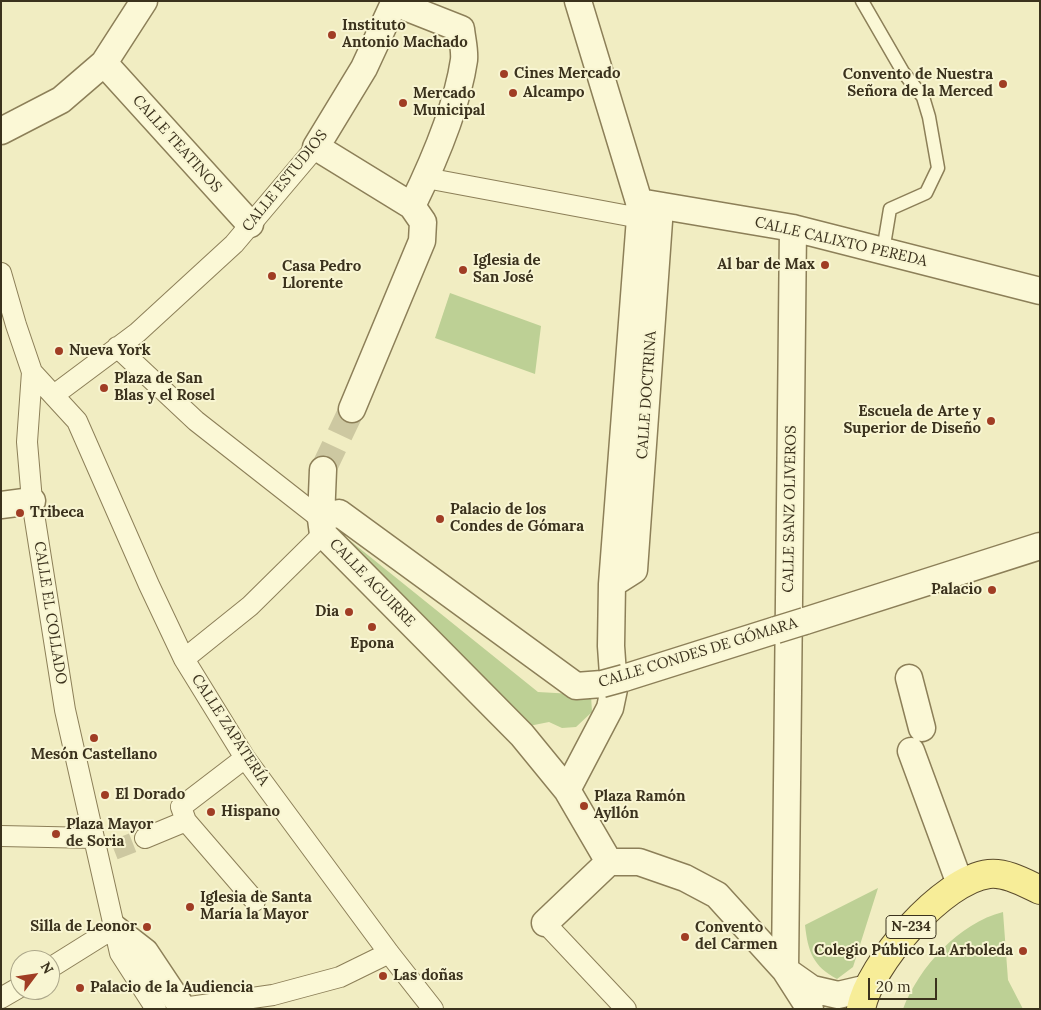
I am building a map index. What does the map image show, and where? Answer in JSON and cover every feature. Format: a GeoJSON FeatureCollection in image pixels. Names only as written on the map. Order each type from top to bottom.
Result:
{"type":"FeatureCollection","features":[{"type":"Feature","properties":{"kind":"main road","name":"N-234"},"geometry":{"type":"LineString","coordinates":[[864,998],[877,972],[920,916],[960,884],[989,874],[1007,876],[1040,890]]}},
{"type":"Feature","properties":{"kind":"street"},"geometry":{"type":"LineString","coordinates":[[1,131],[61,100],[104,63],[144,1]]}},
{"type":"Feature","properties":{"kind":"street","name":"CALLE DOCTRINA"},"geometry":{"type":"LineString","coordinates":[[578,1],[640,210],[659,221],[634,570],[612,584],[611,646],[614,689],[612,690]]}},
{"type":"Feature","properties":{"kind":"street"},"geometry":{"type":"LineString","coordinates":[[395,2],[461,29],[464,59],[452,106],[426,178],[412,206]]}},
{"type":"Feature","properties":{"kind":"street","name":"CALLE ESTUDIOS"},"geometry":{"type":"LineString","coordinates":[[117,347],[137,333],[234,244],[316,147],[364,68],[395,2]]}},
{"type":"Feature","properties":{"kind":"street","name":"CALLE TEATINOS"},"geometry":{"type":"LineString","coordinates":[[104,63],[250,224]]}},
{"type":"Feature","properties":{"kind":"street"},"geometry":{"type":"LineString","coordinates":[[316,147],[412,206],[424,222],[422,242],[352,409]]}},
{"type":"Feature","properties":{"kind":"street"},"geometry":{"type":"LineString","coordinates":[[426,178],[640,210]]}},
{"type":"Feature","properties":{"kind":"street","name":"CALLE CALIXTO PEREDA"},"geometry":{"type":"LineString","coordinates":[[640,210],[793,228],[1040,292]]}},
{"type":"Feature","properties":{"kind":"street","name":"CALLE SANZ OLIVEROS"},"geometry":{"type":"LineString","coordinates":[[785,970],[793,228]]}},
{"type":"Feature","properties":{"kind":"street","name":"CALLE EL COLLADO"},"geometry":{"type":"LineString","coordinates":[[1,273],[16,326],[32,372],[27,442],[32,501],[65,710],[102,848],[114,928],[120,953],[156,1009]]}},
{"type":"Feature","properties":{"kind":"street"},"geometry":{"type":"LineString","coordinates":[[32,372],[54,395],[117,347]]}},
{"type":"Feature","properties":{"kind":"street","name":"CALLE AGUIRRE"},"geometry":{"type":"LineString","coordinates":[[117,347],[196,421],[322,527],[522,735],[567,790]]}},
{"type":"Feature","properties":{"kind":"street","name":"CALLE ZAPATERÍA"},"geometry":{"type":"LineString","coordinates":[[54,395],[78,421],[149,585],[184,659],[244,758],[433,1009]]}},
{"type":"Feature","properties":{"kind":"street"},"geometry":{"type":"LineString","coordinates":[[184,659],[250,606],[322,527],[323,470]]}},
{"type":"Feature","properties":{"kind":"street"},"geometry":{"type":"LineString","coordinates":[[1,505],[32,501]]}},
{"type":"Feature","properties":{"kind":"street","name":"CALLE CONDES DE GÓMARA"},"geometry":{"type":"LineString","coordinates":[[322,527],[339,513],[576,686],[612,690],[776,630],[1040,546]]}},
{"type":"Feature","properties":{"kind":"street","name":"CALLE CONDES DE GÓMARA"},"geometry":{"type":"LineString","coordinates":[[1003,558],[1040,534]]}},
{"type":"Feature","properties":{"kind":"street"},"geometry":{"type":"LineString","coordinates":[[909,678],[916,739],[960,884]]}},
{"type":"Feature","properties":{"kind":"street"},"geometry":{"type":"LineString","coordinates":[[609,862],[567,790],[612,690]]}},
{"type":"Feature","properties":{"kind":"street"},"geometry":{"type":"LineString","coordinates":[[244,758],[181,807],[186,821],[255,901]]}},
{"type":"Feature","properties":{"kind":"street"},"geometry":{"type":"LineString","coordinates":[[145,838],[186,821]]}},
{"type":"Feature","properties":{"kind":"street"},"geometry":{"type":"LineString","coordinates":[[1,836],[102,848]]}},
{"type":"Feature","properties":{"kind":"street"},"geometry":{"type":"LineString","coordinates":[[626,1009],[545,923],[609,862],[639,862],[684,878],[717,895],[785,970],[810,1009]]}},
{"type":"Feature","properties":{"kind":"street"},"geometry":{"type":"LineString","coordinates":[[60,962],[114,928],[145,952],[183,1009],[273,995],[330,980],[389,953]]}},
{"type":"Feature","properties":{"kind":"street"},"geometry":{"type":"LineString","coordinates":[[785,970],[812,989],[864,998]]}},
{"type":"Feature","properties":{"kind":"lane"},"geometry":{"type":"LineString","coordinates":[[862,1],[903,72],[923,97],[929,116],[938,168],[926,193],[890,208],[883,251]]}},
{"type":"Feature","properties":{"kind":"green space"},"geometry":{"type":"Polygon","coordinates":[[[450,293],[541,326],[535,374],[435,338],[450,293]]]}},
{"type":"Feature","properties":{"kind":"green space"},"geometry":{"type":"Polygon","coordinates":[[[338,531],[538,692],[591,695],[592,712],[576,727],[562,728],[549,722],[524,727],[338,531]]]}},
{"type":"Feature","properties":{"kind":"green space"},"geometry":{"type":"Polygon","coordinates":[[[878,888],[853,967],[837,979],[822,969],[813,957],[805,925],[878,888]]]}},
{"type":"Feature","properties":{"kind":"green space"},"geometry":{"type":"Polygon","coordinates":[[[1003,912],[1008,980],[1023,1009],[903,1009],[919,978],[942,949],[971,926],[1003,912]]]}},
{"type":"Feature","properties":{"kind":"tunnel"},"geometry":{"type":"LineString","coordinates":[[323,470],[352,409]]}},
{"type":"Feature","properties":{"kind":"tunnel"},"geometry":{"type":"LineString","coordinates":[[114,850],[145,838]]}},
{"type":"Feature","properties":{"kind":"place","name":"Instituto Antonio Machado"},"geometry":{"type":"Point","coordinates":[332,35]}},
{"type":"Feature","properties":{"kind":"place","name":"Cines Mercado"},"geometry":{"type":"Point","coordinates":[504,74]}},
{"type":"Feature","properties":{"kind":"place","name":"Convento de Nuestra Señora de la Merced"},"geometry":{"type":"Point","coordinates":[1003,84]}},
{"type":"Feature","properties":{"kind":"place","name":"Alcampo"},"geometry":{"type":"Point","coordinates":[513,93]}},
{"type":"Feature","properties":{"kind":"place","name":"Mercado Municipal"},"geometry":{"type":"Point","coordinates":[403,103]}},
{"type":"Feature","properties":{"kind":"place","name":"Al bar de Max"},"geometry":{"type":"Point","coordinates":[825,265]}},
{"type":"Feature","properties":{"kind":"place","name":"Iglesia de San José"},"geometry":{"type":"Point","coordinates":[463,270]}},
{"type":"Feature","properties":{"kind":"place","name":"Casa Pedro Llorente"},"geometry":{"type":"Point","coordinates":[272,276]}},
{"type":"Feature","properties":{"kind":"place","name":"Nueva York"},"geometry":{"type":"Point","coordinates":[59,351]}},
{"type":"Feature","properties":{"kind":"place","name":"Plaza de San Blas y el Rosel"},"geometry":{"type":"Point","coordinates":[104,388]}},
{"type":"Feature","properties":{"kind":"place","name":"Escuela de Arte y Superior de Diseño"},"geometry":{"type":"Point","coordinates":[991,421]}},
{"type":"Feature","properties":{"kind":"place","name":"Tribeca"},"geometry":{"type":"Point","coordinates":[20,513]}},
{"type":"Feature","properties":{"kind":"place","name":"Palacio de los Condes de Gómara"},"geometry":{"type":"Point","coordinates":[440,519]}},
{"type":"Feature","properties":{"kind":"place","name":"Palacio"},"geometry":{"type":"Point","coordinates":[992,590]}},
{"type":"Feature","properties":{"kind":"place","name":"Dia"},"geometry":{"type":"Point","coordinates":[349,612]}},
{"type":"Feature","properties":{"kind":"place","name":"Epona"},"geometry":{"type":"Point","coordinates":[372,627]}},
{"type":"Feature","properties":{"kind":"place","name":"Mesón Castellano"},"geometry":{"type":"Point","coordinates":[94,738]}},
{"type":"Feature","properties":{"kind":"place","name":"El Dorado"},"geometry":{"type":"Point","coordinates":[105,795]}},
{"type":"Feature","properties":{"kind":"place","name":"Plaza Ramón Ayllón"},"geometry":{"type":"Point","coordinates":[584,806]}},
{"type":"Feature","properties":{"kind":"place","name":"Hispano"},"geometry":{"type":"Point","coordinates":[211,812]}},
{"type":"Feature","properties":{"kind":"place","name":"Plaza Mayor de Soria"},"geometry":{"type":"Point","coordinates":[56,834]}},
{"type":"Feature","properties":{"kind":"place","name":"Iglesia de Santa María la Mayor"},"geometry":{"type":"Point","coordinates":[190,907]}},
{"type":"Feature","properties":{"kind":"place","name":"Silla de Leonor"},"geometry":{"type":"Point","coordinates":[147,927]}},
{"type":"Feature","properties":{"kind":"place","name":"Convento del Carmen"},"geometry":{"type":"Point","coordinates":[685,937]}},
{"type":"Feature","properties":{"kind":"place","name":"Colegio Público La Arboleda"},"geometry":{"type":"Point","coordinates":[1023,951]}},
{"type":"Feature","properties":{"kind":"place","name":"Las doñas"},"geometry":{"type":"Point","coordinates":[383,976]}},
{"type":"Feature","properties":{"kind":"place","name":"Palacio de la Audiencia"},"geometry":{"type":"Point","coordinates":[80,988]}}]}
